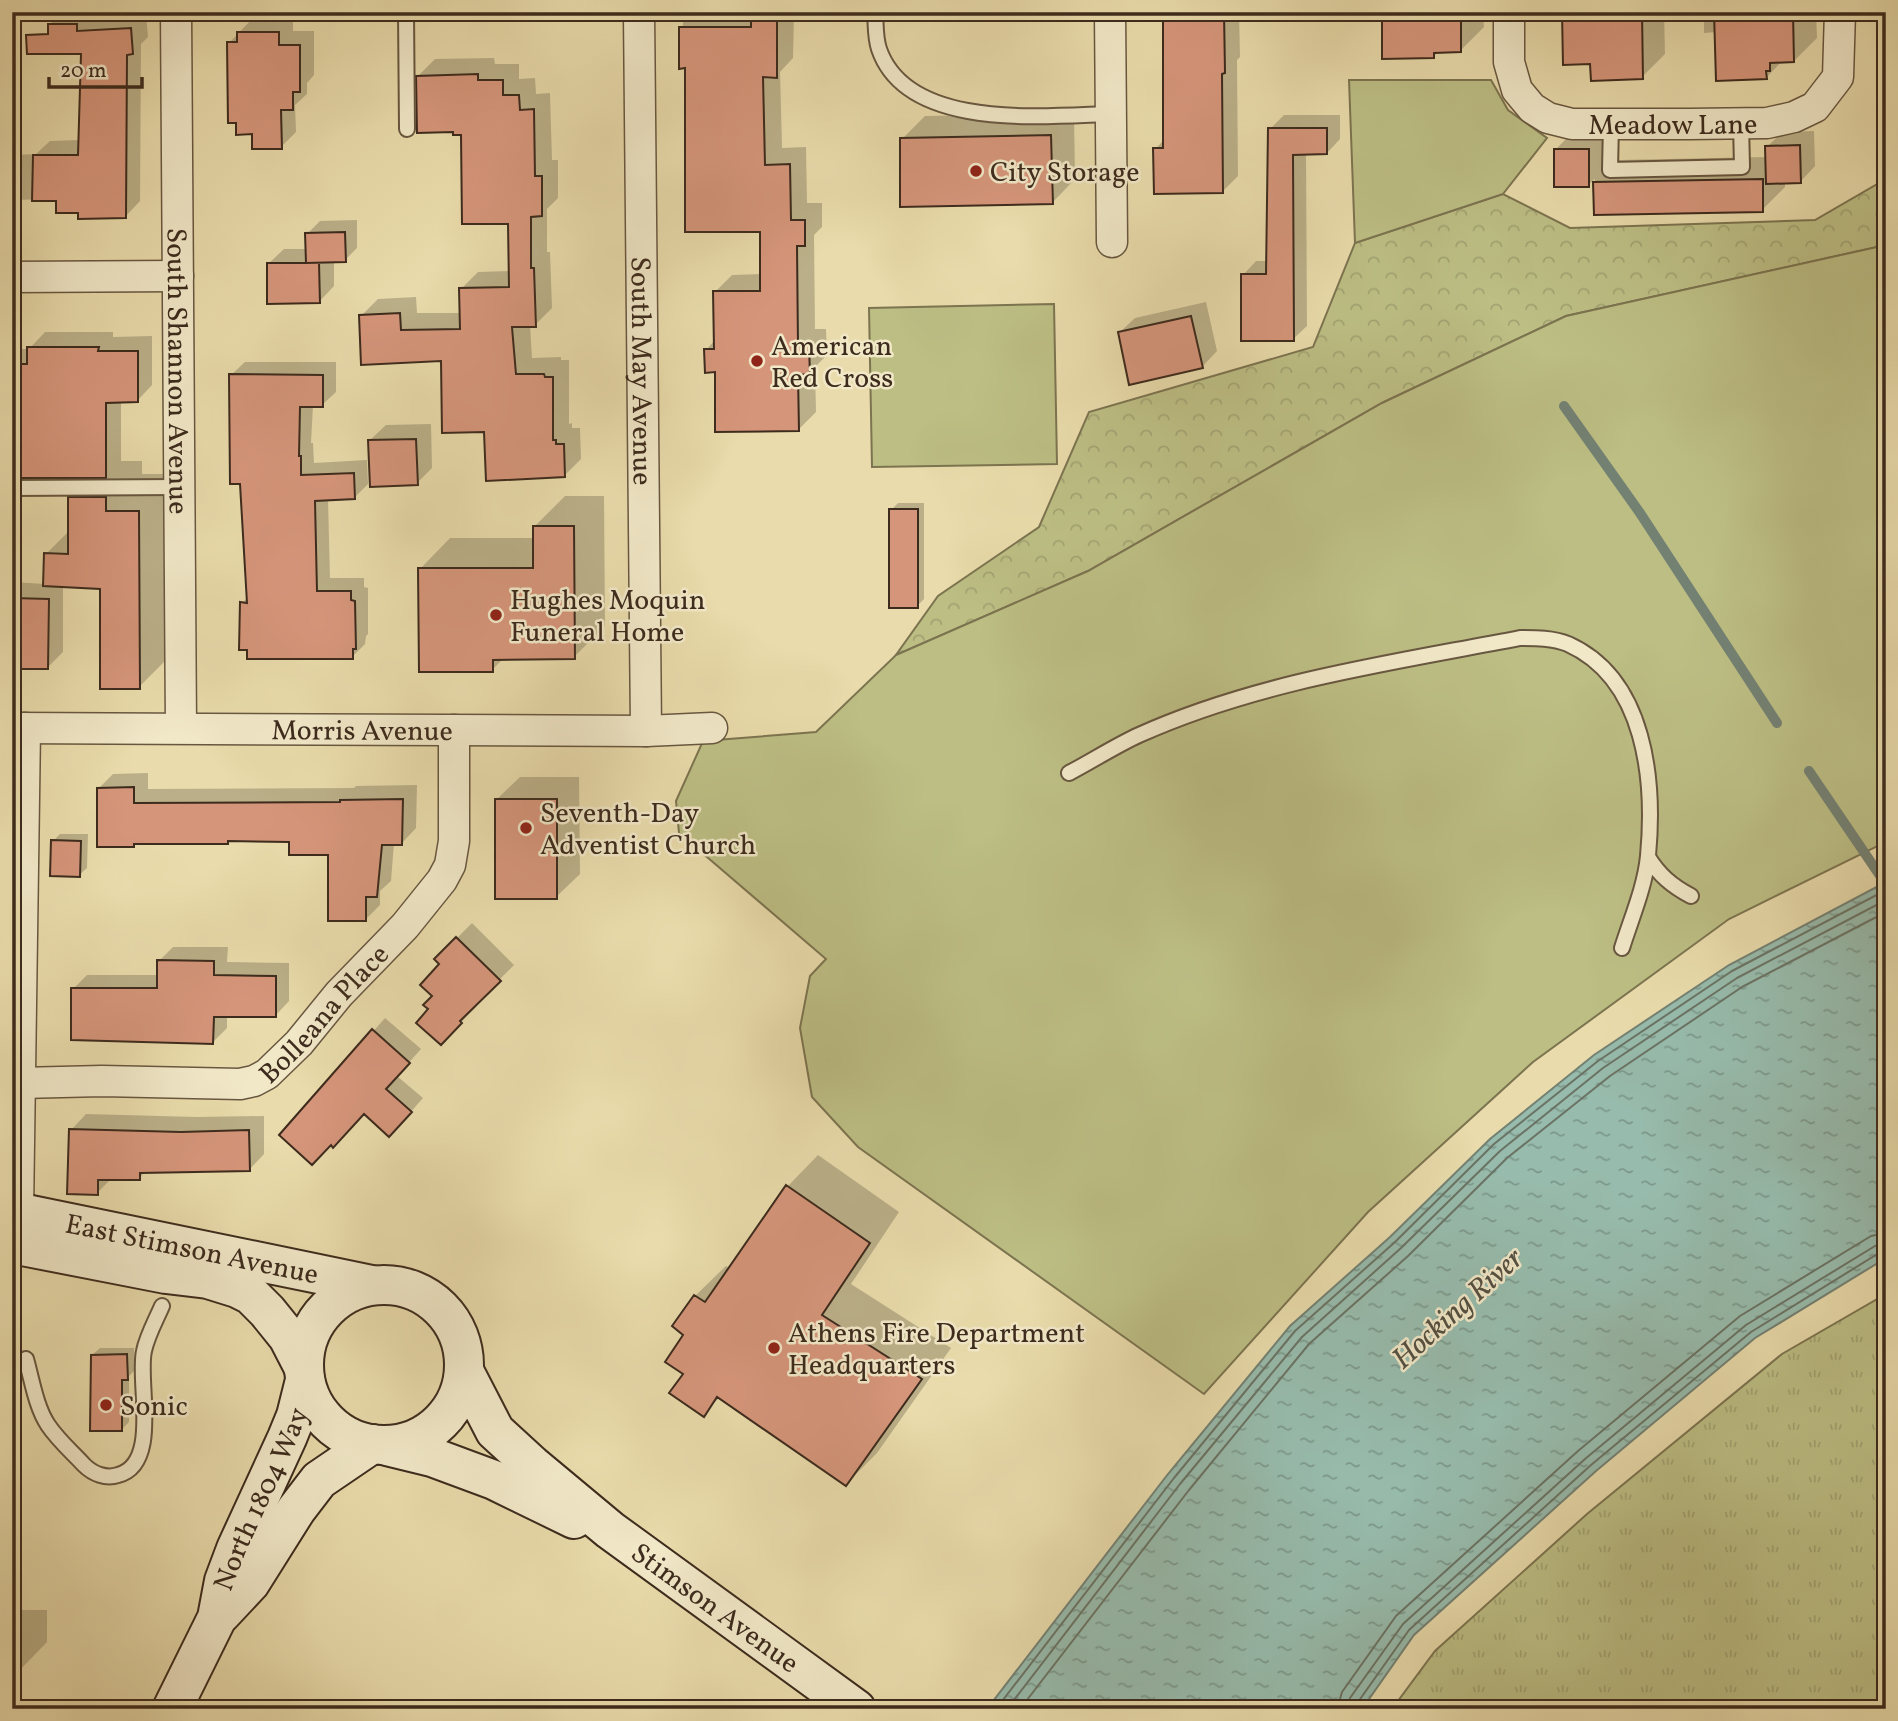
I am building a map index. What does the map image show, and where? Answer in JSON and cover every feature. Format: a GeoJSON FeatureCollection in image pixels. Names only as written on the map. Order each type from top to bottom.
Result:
{"type":"FeatureCollection","features":[{"type":"Feature","properties":{"kind":"main road","name":"East Stimson Avenue"},"geometry":{"type":"LineString","coordinates":[[14,1222],[372,1285]]}},
{"type":"Feature","properties":{"kind":"main road","name":"East Stimson Avenue"},"geometry":{"type":"LineString","coordinates":[[14,1222],[166,1274],[208,1279],[251,1295],[288,1337],[304,1374]]}},
{"type":"Feature","properties":{"kind":"main road"},"geometry":{"type":"LineString","coordinates":[[386,1284],[405,1287],[429,1298],[448,1315],[464,1349],[465,1373],[454,1405],[440,1423],[421,1437],[380,1445],[343,1434],[325,1420],[312,1402],[304,1374],[304,1354],[309,1335],[324,1311],[346,1294],[372,1285],[386,1284]]}},
{"type":"Feature","properties":{"kind":"main road","name":"Stimson Avenue"},"geometry":{"type":"LineString","coordinates":[[465,1373],[487,1418],[502,1439],[610,1530],[856,1709]]}},
{"type":"Feature","properties":{"kind":"main road","name":"North 1804 Way"},"geometry":{"type":"LineString","coordinates":[[172,1709],[217,1618],[224,1581],[232,1560],[296,1416],[304,1374]]}},
{"type":"Feature","properties":{"kind":"main road","name":"North 1804 Way"},"geometry":{"type":"LineString","coordinates":[[217,1618],[250,1583],[296,1510],[319,1480],[380,1445]]}},
{"type":"Feature","properties":{"kind":"main road","name":"Stimson Avenue"},"geometry":{"type":"LineString","coordinates":[[380,1445],[432,1457],[494,1480],[566,1516],[610,1530]]}},
{"type":"Feature","properties":{"kind":"street","name":"South Shannon Avenue"},"geometry":{"type":"LineString","coordinates":[[176,12],[181,729]]}},
{"type":"Feature","properties":{"kind":"street","name":"South May Avenue"},"geometry":{"type":"LineString","coordinates":[[639,12],[646,731]]}},
{"type":"Feature","properties":{"kind":"street"},"geometry":{"type":"LineString","coordinates":[[1110,12],[1112,242]]}},
{"type":"Feature","properties":{"kind":"street","name":"Meadow Lane"},"geometry":{"type":"LineString","coordinates":[[1509,12],[1511,73],[1517,90],[1532,108],[1548,118],[1572,124],[1767,123],[1794,117],[1815,107],[1838,77],[1840,12]]}},
{"type":"Feature","properties":{"kind":"street"},"geometry":{"type":"LineString","coordinates":[[12,276],[178,276]]}},
{"type":"Feature","properties":{"kind":"street"},"geometry":{"type":"LineString","coordinates":[[14,1222],[20,1083],[17,979],[19,728]]}},
{"type":"Feature","properties":{"kind":"street","name":"Morris Avenue"},"geometry":{"type":"LineString","coordinates":[[19,728],[646,731],[712,728]]}},
{"type":"Feature","properties":{"kind":"street","name":"Bolleana Place"},"geometry":{"type":"LineString","coordinates":[[20,1083],[240,1084],[267,1074],[299,1043],[339,994],[404,926],[442,880],[450,865],[454,842],[454,730]]}},
{"type":"Feature","properties":{"kind":"lane"},"geometry":{"type":"LineString","coordinates":[[406,12],[407,129]]}},
{"type":"Feature","properties":{"kind":"lane"},"geometry":{"type":"LineString","coordinates":[[875,12],[876,39],[883,60],[895,76],[929,98],[955,109],[996,116],[1111,114]]}},
{"type":"Feature","properties":{"kind":"lane"},"geometry":{"type":"LineString","coordinates":[[1611,124],[1610,170],[1742,167],[1741,123]]}},
{"type":"Feature","properties":{"kind":"lane"},"geometry":{"type":"LineString","coordinates":[[12,488],[179,487]]}},
{"type":"Feature","properties":{"kind":"lane"},"geometry":{"type":"LineString","coordinates":[[1069,773],[1137,736],[1223,703],[1300,681],[1520,638],[1546,638],[1568,644],[1599,665],[1626,697],[1642,737],[1647,779],[1648,857],[1622,948]]}},
{"type":"Feature","properties":{"kind":"lane"},"geometry":{"type":"LineString","coordinates":[[1648,857],[1658,874],[1691,896]]}},
{"type":"Feature","properties":{"kind":"lane"},"geometry":{"type":"LineString","coordinates":[[26,1359],[47,1424],[63,1443],[97,1475],[123,1474],[134,1463],[145,1432],[143,1352],[162,1306]]}},
{"type":"Feature","properties":{"kind":"green space"},"geometry":{"type":"Polygon","coordinates":[[[1349,80],[1491,80],[1508,110],[1547,138],[1503,194],[1355,243],[1349,80]]]}},
{"type":"Feature","properties":{"kind":"green space"},"geometry":{"type":"Polygon","coordinates":[[[1886,179],[1886,245],[1566,316],[1382,403],[1088,571],[896,655],[938,596],[1039,527],[1089,412],[1313,347],[1355,243],[1503,194],[1570,228],[1815,220],[1886,179]]]}},
{"type":"Feature","properties":{"kind":"green space"},"geometry":{"type":"Polygon","coordinates":[[[1886,245],[1886,842],[1729,919],[1533,1062],[1368,1212],[1204,1394],[858,1147],[812,1097],[800,1028],[810,976],[826,959],[679,833],[676,801],[703,741],[816,732],[896,655],[1088,571],[1382,403],[1566,316],[1886,245]]]}},
{"type":"Feature","properties":{"kind":"green space"},"geometry":{"type":"Polygon","coordinates":[[[1054,304],[1057,464],[872,467],[869,308],[1054,304]]]}},
{"type":"Feature","properties":{"kind":"green space"},"geometry":{"type":"Polygon","coordinates":[[[1886,1294],[1886,1709],[1392,1709],[1435,1651],[1587,1514],[1782,1354],[1886,1294]]]}},
{"type":"Feature","properties":{"kind":"water","name":"Hocking River"},"geometry":{"type":"Polygon","coordinates":[[[1886,882],[1886,1258],[1755,1338],[1596,1471],[1414,1635],[1362,1709],[987,1709],[1168,1474],[1290,1326],[1390,1237],[1490,1139],[1594,1055],[1729,965],[1886,882]]]}},
{"type":"Feature","properties":{"kind":"building"},"geometry":{"type":"Polygon","coordinates":[[[751,12],[777,12],[777,78],[763,77],[765,165],[790,164],[791,220],[805,220],[805,246],[797,246],[798,345],[809,346],[810,374],[798,375],[799,431],[715,432],[715,372],[705,373],[704,349],[714,349],[713,291],[760,291],[760,232],[685,232],[685,68],[679,69],[679,27],[751,27],[751,12]]]}},
{"type":"Feature","properties":{"kind":"building"},"geometry":{"type":"Polygon","coordinates":[[[1163,12],[1224,12],[1223,193],[1154,194],[1153,148],[1163,148],[1163,12]]]}},
{"type":"Feature","properties":{"kind":"building"},"geometry":{"type":"Polygon","coordinates":[[[1382,12],[1461,12],[1461,52],[1434,53],[1434,58],[1382,59],[1382,12]]]}},
{"type":"Feature","properties":{"kind":"building"},"geometry":{"type":"Polygon","coordinates":[[[1562,12],[1642,12],[1643,79],[1591,81],[1590,64],[1563,65],[1562,12]]]}},
{"type":"Feature","properties":{"kind":"building"},"geometry":{"type":"Polygon","coordinates":[[[1714,12],[1793,12],[1794,62],[1770,63],[1770,71],[1766,71],[1767,79],[1716,81],[1714,12]]]}},
{"type":"Feature","properties":{"kind":"building"},"geometry":{"type":"Polygon","coordinates":[[[48,24],[77,24],[77,31],[131,28],[133,54],[127,55],[126,218],[78,219],[78,213],[56,213],[56,201],[32,201],[33,155],[78,155],[81,54],[27,54],[26,35],[48,34],[48,24]]]}},
{"type":"Feature","properties":{"kind":"building"},"geometry":{"type":"Polygon","coordinates":[[[237,32],[279,32],[279,45],[300,45],[300,92],[293,92],[293,110],[281,110],[282,149],[252,149],[252,134],[236,135],[236,123],[228,123],[227,42],[237,42],[237,32]]]}},
{"type":"Feature","properties":{"kind":"building"},"geometry":{"type":"Polygon","coordinates":[[[478,74],[478,80],[503,80],[503,95],[519,95],[520,110],[534,109],[535,176],[542,176],[542,216],[531,217],[531,268],[534,268],[536,327],[512,327],[516,374],[544,374],[545,377],[553,377],[553,440],[556,440],[556,444],[564,444],[565,477],[486,481],[484,432],[442,433],[441,361],[361,365],[359,315],[400,313],[401,330],[460,329],[459,288],[509,287],[508,224],[462,224],[461,135],[453,135],[453,132],[417,133],[416,76],[478,74]]]}},
{"type":"Feature","properties":{"kind":"building"},"geometry":{"type":"Polygon","coordinates":[[[1268,128],[1327,128],[1327,154],[1293,155],[1294,341],[1241,341],[1241,274],[1266,274],[1268,128]]]}},
{"type":"Feature","properties":{"kind":"building","name":"City Storage"},"geometry":{"type":"Polygon","coordinates":[[[1051,135],[1053,204],[900,207],[900,138],[1051,135]]]}},
{"type":"Feature","properties":{"kind":"building"},"geometry":{"type":"Polygon","coordinates":[[[1800,145],[1801,183],[1766,184],[1765,146],[1800,145]]]}},
{"type":"Feature","properties":{"kind":"building"},"geometry":{"type":"Polygon","coordinates":[[[1554,149],[1589,149],[1589,187],[1554,187],[1554,149]]]}},
{"type":"Feature","properties":{"kind":"building"},"geometry":{"type":"Polygon","coordinates":[[[1763,179],[1763,212],[1594,215],[1593,182],[1763,179]]]}},
{"type":"Feature","properties":{"kind":"building"},"geometry":{"type":"Polygon","coordinates":[[[345,232],[346,262],[306,263],[305,233],[345,232]]]}},
{"type":"Feature","properties":{"kind":"building"},"geometry":{"type":"Polygon","coordinates":[[[267,263],[319,263],[320,303],[267,304],[267,263]]]}},
{"type":"Feature","properties":{"kind":"building"},"geometry":{"type":"Polygon","coordinates":[[[1191,316],[1203,368],[1129,385],[1118,332],[1191,316]]]}},
{"type":"Feature","properties":{"kind":"building"},"geometry":{"type":"Polygon","coordinates":[[[27,347],[99,347],[98,351],[138,351],[138,402],[106,403],[106,478],[12,478],[12,364],[27,364],[27,347]]]}},
{"type":"Feature","properties":{"kind":"building"},"geometry":{"type":"Polygon","coordinates":[[[229,374],[323,375],[323,407],[300,407],[301,475],[354,473],[355,499],[315,501],[317,591],[351,591],[351,600],[355,601],[356,649],[353,649],[353,659],[247,659],[247,650],[239,650],[240,602],[247,603],[240,484],[230,484],[229,374]]]}},
{"type":"Feature","properties":{"kind":"building"},"geometry":{"type":"Polygon","coordinates":[[[416,439],[418,485],[370,487],[368,440],[416,439]]]}},
{"type":"Feature","properties":{"kind":"building"},"geometry":{"type":"Polygon","coordinates":[[[68,497],[106,497],[106,511],[139,511],[140,689],[100,689],[100,589],[43,586],[44,553],[68,554],[68,497]]]}},
{"type":"Feature","properties":{"kind":"building"},"geometry":{"type":"Polygon","coordinates":[[[889,509],[918,509],[918,608],[889,608],[889,509]]]}},
{"type":"Feature","properties":{"kind":"building","name":"Hughes Moquin Funeral Home"},"geometry":{"type":"Polygon","coordinates":[[[533,526],[574,526],[575,659],[493,660],[493,672],[419,672],[418,568],[533,568],[533,526]]]}},
{"type":"Feature","properties":{"kind":"building"},"geometry":{"type":"Polygon","coordinates":[[[12,598],[49,599],[48,669],[12,669],[12,598]]]}},
{"type":"Feature","properties":{"kind":"building"},"geometry":{"type":"Polygon","coordinates":[[[134,787],[134,803],[403,799],[402,845],[382,845],[377,897],[366,897],[366,921],[328,921],[328,855],[289,855],[289,842],[228,841],[228,844],[134,844],[134,847],[97,847],[97,788],[134,787]]]}},
{"type":"Feature","properties":{"kind":"building","name":"Seventh-Day Adventist Church"},"geometry":{"type":"Polygon","coordinates":[[[495,799],[557,799],[557,899],[495,899],[495,799]]]}},
{"type":"Feature","properties":{"kind":"building"},"geometry":{"type":"Polygon","coordinates":[[[51,840],[81,841],[80,877],[50,876],[51,840]]]}},
{"type":"Feature","properties":{"kind":"building"},"geometry":{"type":"Polygon","coordinates":[[[456,937],[501,981],[460,1021],[462,1023],[441,1045],[416,1023],[428,1009],[423,1005],[432,996],[420,985],[439,964],[434,959],[456,937]]]}},
{"type":"Feature","properties":{"kind":"building"},"geometry":{"type":"Polygon","coordinates":[[[157,960],[214,961],[214,975],[276,976],[276,1017],[214,1017],[213,1044],[71,1040],[71,988],[157,988],[157,960]]]}},
{"type":"Feature","properties":{"kind":"building"},"geometry":{"type":"Polygon","coordinates":[[[372,1029],[410,1063],[386,1089],[412,1112],[389,1137],[364,1114],[333,1148],[331,1145],[312,1165],[279,1135],[372,1029]]]}},
{"type":"Feature","properties":{"kind":"building"},"geometry":{"type":"Polygon","coordinates":[[[69,1129],[181,1132],[249,1130],[250,1171],[140,1173],[140,1180],[98,1180],[98,1195],[67,1194],[69,1129]]]}},
{"type":"Feature","properties":{"kind":"building","name":"Athens Fire Department Headquarters"},"geometry":{"type":"Polygon","coordinates":[[[786,1185],[870,1243],[822,1315],[922,1379],[846,1486],[717,1397],[704,1417],[669,1393],[683,1374],[665,1362],[683,1335],[672,1326],[694,1295],[705,1302],[786,1185]]]}},
{"type":"Feature","properties":{"kind":"building","name":"Sonic"},"geometry":{"type":"Polygon","coordinates":[[[127,1354],[128,1380],[122,1380],[122,1431],[90,1431],[91,1355],[127,1354]]]}},
{"type":"Feature","properties":{"kind":"waterway"},"geometry":{"type":"LineString","coordinates":[[1564,406],[1640,513],[1777,723]]}},
{"type":"Feature","properties":{"kind":"waterway"},"geometry":{"type":"LineString","coordinates":[[1809,771],[1885,883]]}},
{"type":"Feature","properties":{"kind":"place","name":"City Storage"},"geometry":{"type":"Point","coordinates":[976,171]}},
{"type":"Feature","properties":{"kind":"place","name":"American Red Cross"},"geometry":{"type":"Point","coordinates":[757,361]}},
{"type":"Feature","properties":{"kind":"place","name":"Hughes Moquin Funeral Home"},"geometry":{"type":"Point","coordinates":[496,615]}},
{"type":"Feature","properties":{"kind":"place","name":"Seventh-Day Adventist Church"},"geometry":{"type":"Point","coordinates":[526,828]}},
{"type":"Feature","properties":{"kind":"place","name":"Athens Fire Department Headquarters"},"geometry":{"type":"Point","coordinates":[774,1348]}},
{"type":"Feature","properties":{"kind":"place","name":"Sonic"},"geometry":{"type":"Point","coordinates":[106,1405]}}]}
